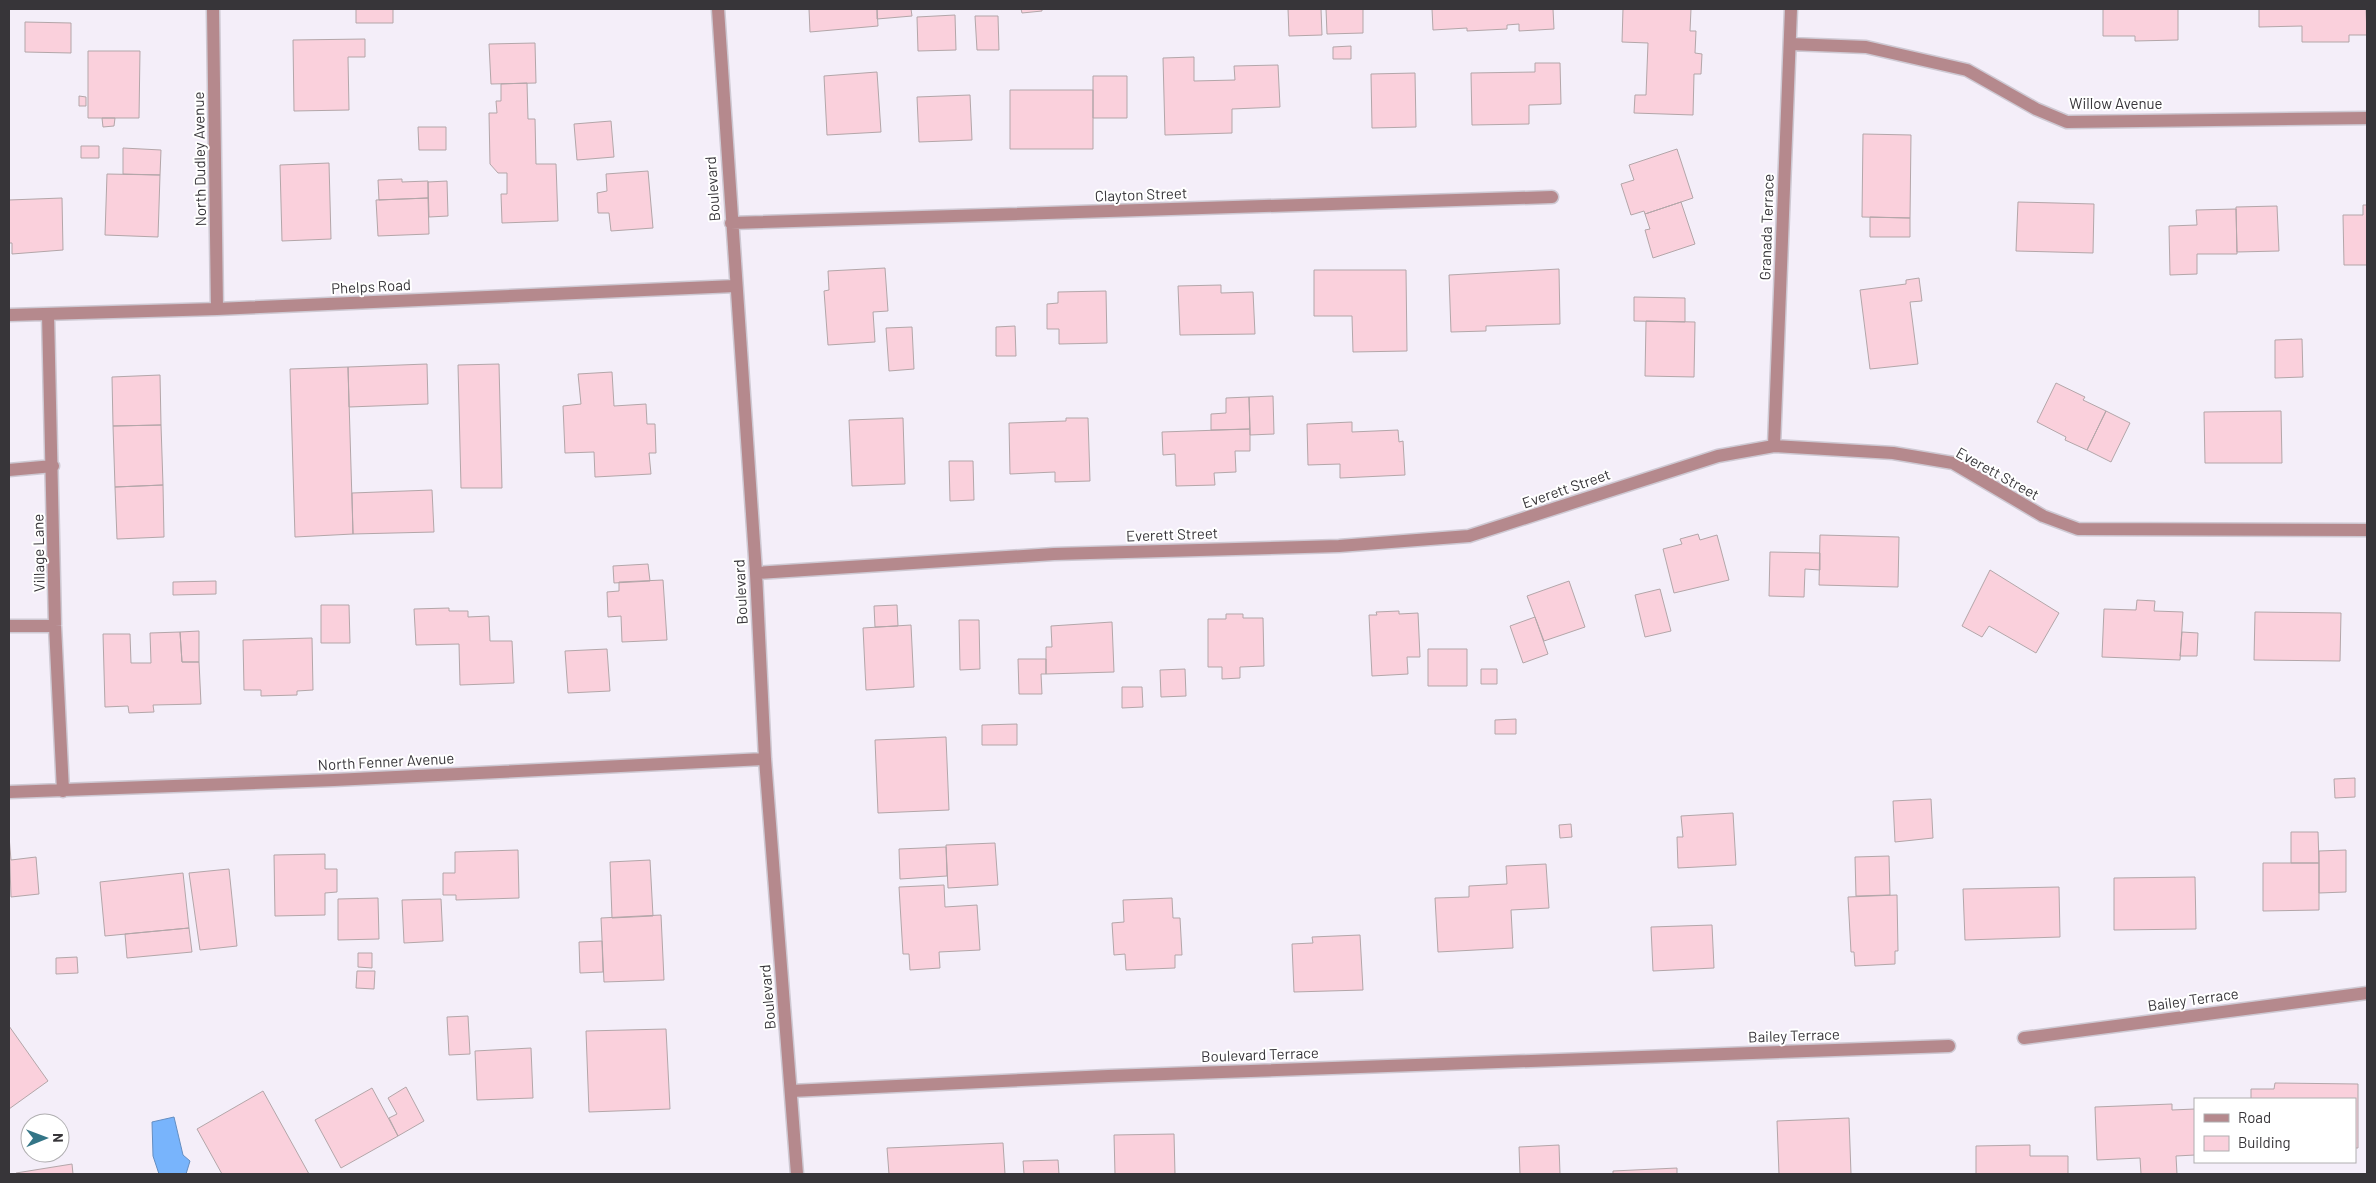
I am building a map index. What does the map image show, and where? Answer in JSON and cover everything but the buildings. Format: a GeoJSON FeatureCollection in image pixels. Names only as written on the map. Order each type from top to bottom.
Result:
{"type":"FeatureCollection","features":[{"type":"Feature","properties":{"kind":"street","name":"North Dudley Avenue"},"geometry":{"type":"LineString","coordinates":[[213,9],[217,309]]}},
{"type":"Feature","properties":{"kind":"street","name":"Boulevard"},"geometry":{"type":"LineString","coordinates":[[718,9],[735,286],[756,572],[765,759],[797,1174]]}},
{"type":"Feature","properties":{"kind":"street","name":"Granada Terrace"},"geometry":{"type":"LineString","coordinates":[[1774,446],[1791,9]]}},
{"type":"Feature","properties":{"kind":"street","name":"Willow Avenue"},"geometry":{"type":"LineString","coordinates":[[1790,44],[1866,47],[1966,70],[2036,109],[2067,122],[2367,118]]}},
{"type":"Feature","properties":{"kind":"street","name":"Clayton Street"},"geometry":{"type":"LineString","coordinates":[[731,223],[1552,197]]}},
{"type":"Feature","properties":{"kind":"street","name":"Phelps Road"},"geometry":{"type":"LineString","coordinates":[[9,315],[217,309],[735,286]]}},
{"type":"Feature","properties":{"kind":"street","name":"Village Lane"},"geometry":{"type":"LineString","coordinates":[[48,314],[53,466],[55,626],[63,791]]}},
{"type":"Feature","properties":{"kind":"street","name":"Everett Street"},"geometry":{"type":"LineString","coordinates":[[756,572],[1054,554],[1339,546],[1469,536],[1718,456],[1774,446],[1893,453],[1953,463],[2043,516],[2078,529],[2367,530]]}},
{"type":"Feature","properties":{"kind":"street"},"geometry":{"type":"LineString","coordinates":[[9,470],[53,466]]}},
{"type":"Feature","properties":{"kind":"street"},"geometry":{"type":"LineString","coordinates":[[9,626],[55,626]]}},
{"type":"Feature","properties":{"kind":"street","name":"North Fenner Avenue"},"geometry":{"type":"LineString","coordinates":[[9,792],[765,759]]}},
{"type":"Feature","properties":{"kind":"street","name":"Bailey Terrace"},"geometry":{"type":"LineString","coordinates":[[2024,1038],[2367,993]]}},
{"type":"Feature","properties":{"kind":"street","name":"Bailey Terrace"},"geometry":{"type":"LineString","coordinates":[[1730,1054],[1949,1046]]}},
{"type":"Feature","properties":{"kind":"street","name":"Boulevard Terrace"},"geometry":{"type":"LineString","coordinates":[[791,1091],[1098,1076],[1730,1054]]}},
{"type":"Feature","properties":{"kind":"water"},"geometry":{"type":"Polygon","coordinates":[[[174,1117],[183,1155],[190,1161],[186,1174],[159,1174],[153,1156],[152,1122],[174,1117]]]}}]}
